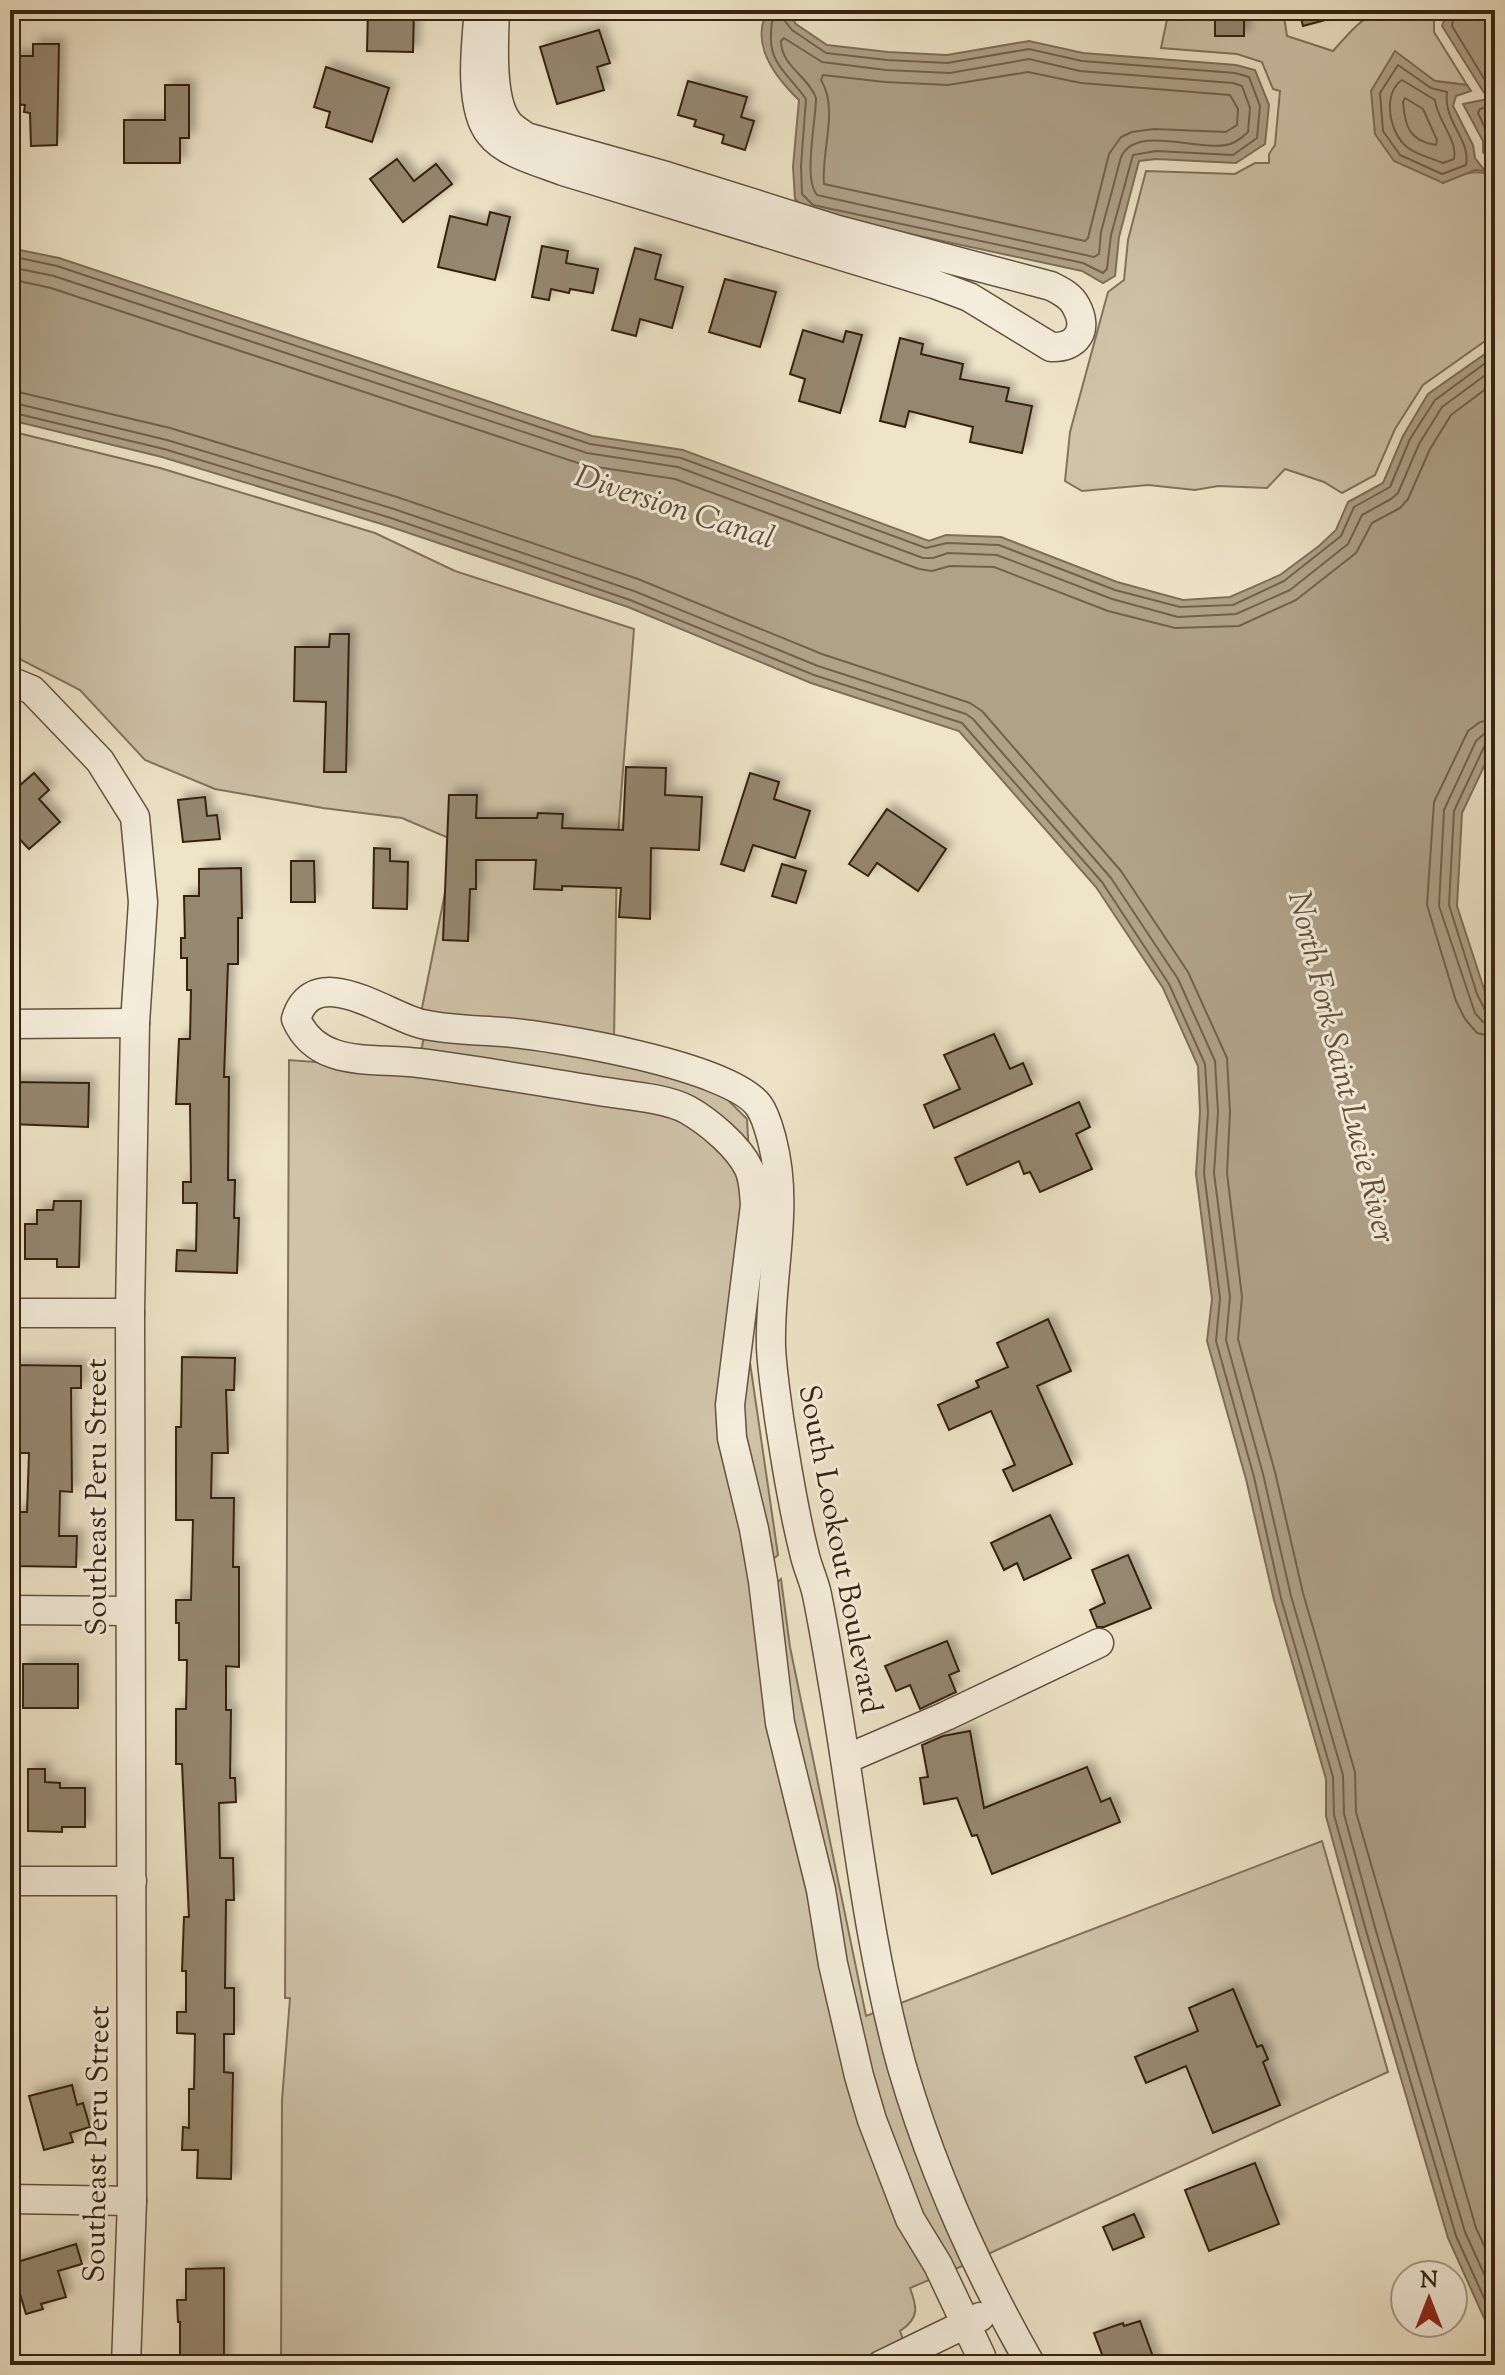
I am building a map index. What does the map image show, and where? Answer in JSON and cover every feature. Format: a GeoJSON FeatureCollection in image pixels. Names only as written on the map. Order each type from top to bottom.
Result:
{"type":"FeatureCollection","features":[{"type":"Feature","properties":{"kind":"street"},"geometry":{"type":"LineString","coordinates":[[516,142],[500,110],[494,48],[495,10],[479,10],[476,86],[480,115],[490,134],[516,142],[563,171],[736,212],[904,262],[1022,277],[1051,286],[1067,295],[1076,306],[1081,329],[1074,343],[1067,348],[1051,347],[904,262]]}},
{"type":"Feature","properties":{"kind":"street","name":"Southeast Peru Street"},"geometry":{"type":"LineString","coordinates":[[10,681],[32,690],[100,761],[135,817],[143,902],[135,1023],[130,1313],[132,2201],[126,2365]]}},
{"type":"Feature","properties":{"kind":"street","name":"South Lookout Boulevard"},"geometry":{"type":"LineString","coordinates":[[409,1061],[335,1055],[317,1047],[306,1039],[296,1019],[299,1007],[324,993],[341,993],[366,1000],[417,1024],[456,1030],[539,1034],[695,1069],[729,1084],[758,1104],[780,1170],[771,1348],[779,1418],[805,1556],[816,1589],[846,1759],[867,1905],[901,2063],[923,2133],[999,2307],[1031,2365]]}},
{"type":"Feature","properties":{"kind":"street"},"geometry":{"type":"LineString","coordinates":[[10,1024],[135,1023]]}},
{"type":"Feature","properties":{"kind":"street"},"geometry":{"type":"LineString","coordinates":[[417,1024],[409,1061],[623,1095],[686,1109],[706,1123],[748,1166],[753,1179],[755,1205],[730,1405],[732,1438],[763,1581],[780,1723],[821,1890],[833,1964],[872,2120],[904,2206],[938,2265],[966,2324],[976,2362],[1015,2337]]}},
{"type":"Feature","properties":{"kind":"street"},"geometry":{"type":"LineString","coordinates":[[748,1166],[777,1158]]}},
{"type":"Feature","properties":{"kind":"street"},"geometry":{"type":"LineString","coordinates":[[10,1313],[130,1313]]}},
{"type":"Feature","properties":{"kind":"street"},"geometry":{"type":"LineString","coordinates":[[763,1581],[793,1558],[805,1556]]}},
{"type":"Feature","properties":{"kind":"street"},"geometry":{"type":"LineString","coordinates":[[10,1610],[129,1611]]}},
{"type":"Feature","properties":{"kind":"street"},"geometry":{"type":"LineString","coordinates":[[846,1759],[946,1716],[1099,1643]]}},
{"type":"Feature","properties":{"kind":"street"},"geometry":{"type":"LineString","coordinates":[[10,1881],[132,1881]]}},
{"type":"Feature","properties":{"kind":"street"},"geometry":{"type":"LineString","coordinates":[[10,2199],[132,2201]]}},
{"type":"Feature","properties":{"kind":"street"},"geometry":{"type":"LineString","coordinates":[[887,2364],[999,2307]]}},
{"type":"Feature","properties":{"kind":"shaded area"},"geometry":{"type":"Polygon","coordinates":[[[1169,10],[1283,10],[1287,36],[1333,51],[1357,26],[1377,12],[1400,10],[1415,13],[1434,19],[1434,32],[1467,85],[1435,81],[1443,183],[1475,172],[1495,178],[1495,334],[1423,385],[1395,429],[1375,475],[1342,493],[1324,482],[1285,469],[1267,488],[1218,486],[1195,490],[1148,485],[1082,491],[1065,481],[1070,432],[1108,292],[1124,280],[1128,240],[1146,171],[1235,174],[1255,163],[1269,163],[1269,154],[1275,145],[1280,91],[1273,89],[1262,62],[1237,54],[1161,48],[1169,10]]]}},
{"type":"Feature","properties":{"kind":"shaded area"},"geometry":{"type":"Polygon","coordinates":[[[10,431],[160,468],[375,533],[455,571],[634,629],[617,847],[614,1040],[421,1013],[452,858],[479,851],[402,818],[215,789],[145,760],[80,690],[10,654],[10,431]]]}},
{"type":"Feature","properties":{"kind":"shaded area"},"geometry":{"type":"Polygon","coordinates":[[[424,1036],[538,1046],[692,1080],[721,1093],[747,1119],[749,1154],[741,1179],[748,1349],[778,1555],[749,1579],[762,1596],[781,1579],[790,1647],[866,2016],[879,2011],[967,2264],[910,2288],[915,2312],[911,2321],[900,2331],[904,2342],[854,2365],[281,2365],[282,2100],[290,1998],[285,1998],[289,1060],[396,1068],[417,1074],[424,1036]]]}},
{"type":"Feature","properties":{"kind":"shaded area"},"geometry":{"type":"Polygon","coordinates":[[[1322,1841],[1388,2072],[986,2255],[932,2129],[898,2004],[1322,1841]]]}},
{"type":"Feature","properties":{"kind":"water"},"geometry":{"type":"Polygon","coordinates":[[[768,10],[787,10],[796,24],[827,45],[947,55],[1029,41],[1083,53],[1236,65],[1255,70],[1269,105],[1265,144],[1236,163],[1139,161],[1119,237],[1115,276],[1103,283],[1082,271],[808,212],[795,199],[793,167],[799,100],[781,81],[767,59],[761,35],[768,10]]]}},
{"type":"Feature","properties":{"kind":"water"},"geometry":{"type":"Polygon","coordinates":[[[1448,10],[1495,10],[1495,165],[1483,152],[1483,141],[1463,104],[1488,99],[1442,26],[1448,10]]]}},
{"type":"Feature","properties":{"kind":"water"},"geometry":{"type":"Polygon","coordinates":[[[1395,51],[1435,81],[1467,85],[1471,91],[1456,96],[1453,106],[1473,145],[1475,158],[1485,171],[1475,170],[1443,183],[1394,161],[1375,134],[1371,91],[1395,51]]]}},
{"type":"Feature","properties":{"kind":"water"},"geometry":{"type":"Polygon","coordinates":[[[10,248],[59,258],[592,436],[683,450],[929,541],[946,535],[1001,537],[1117,582],[1183,600],[1230,597],[1280,575],[1319,546],[1336,530],[1348,502],[1383,483],[1403,436],[1428,394],[1495,347],[1495,743],[1462,813],[1457,906],[1495,1014],[1495,2348],[1469,2284],[1469,2259],[1457,2259],[1448,2238],[1359,1936],[1326,1816],[1326,1779],[1274,1600],[1246,1479],[1207,1341],[1212,1299],[1196,1174],[1200,1112],[1198,1066],[1163,988],[1096,887],[959,731],[811,683],[628,607],[388,526],[162,457],[10,420],[10,248]]]}},
{"type":"Feature","properties":{"kind":"building"},"geometry":{"type":"Polygon","coordinates":[[[368,10],[414,10],[413,52],[367,51],[368,10]]]}},
{"type":"Feature","properties":{"kind":"building"},"geometry":{"type":"Polygon","coordinates":[[[1215,10],[1244,10],[1244,36],[1215,36],[1215,10]]]}},
{"type":"Feature","properties":{"kind":"building"},"geometry":{"type":"Polygon","coordinates":[[[1299,10],[1343,10],[1344,15],[1303,26],[1299,10]]]}},
{"type":"Feature","properties":{"kind":"building"},"geometry":{"type":"Polygon","coordinates":[[[599,30],[610,63],[597,67],[604,90],[557,104],[540,47],[599,30]]]}},
{"type":"Feature","properties":{"kind":"building"},"geometry":{"type":"Polygon","coordinates":[[[33,44],[59,44],[57,145],[31,146],[30,113],[24,112],[25,105],[10,104],[10,56],[33,56],[33,44]]]}},
{"type":"Feature","properties":{"kind":"building"},"geometry":{"type":"Polygon","coordinates":[[[326,67],[389,88],[372,142],[326,127],[330,112],[314,107],[326,67]]]}},
{"type":"Feature","properties":{"kind":"building"},"geometry":{"type":"Polygon","coordinates":[[[688,81],[747,97],[741,117],[754,121],[745,150],[722,143],[724,135],[694,126],[696,120],[678,115],[688,81]]]}},
{"type":"Feature","properties":{"kind":"building"},"geometry":{"type":"Polygon","coordinates":[[[165,85],[189,85],[189,138],[180,138],[180,163],[124,163],[124,120],[165,120],[165,85]]]}},
{"type":"Feature","properties":{"kind":"building"},"geometry":{"type":"Polygon","coordinates":[[[397,159],[414,181],[436,164],[452,184],[403,222],[370,179],[397,159]]]}},
{"type":"Feature","properties":{"kind":"building"},"geometry":{"type":"Polygon","coordinates":[[[490,212],[510,217],[495,280],[438,267],[450,216],[487,225],[490,212]]]}},
{"type":"Feature","properties":{"kind":"building"},"geometry":{"type":"Polygon","coordinates":[[[542,246],[568,251],[566,263],[598,269],[593,293],[551,289],[549,300],[532,297],[542,246]]]}},
{"type":"Feature","properties":{"kind":"building"},"geometry":{"type":"Polygon","coordinates":[[[635,248],[661,255],[655,279],[683,287],[672,328],[640,319],[636,336],[612,330],[635,248]]]}},
{"type":"Feature","properties":{"kind":"building"},"geometry":{"type":"Polygon","coordinates":[[[725,279],[776,292],[760,347],[709,332],[725,279]]]}},
{"type":"Feature","properties":{"kind":"building"},"geometry":{"type":"Polygon","coordinates":[[[803,330],[843,342],[846,331],[862,335],[840,413],[799,401],[805,379],[790,374],[803,330]]]}},
{"type":"Feature","properties":{"kind":"building"},"geometry":{"type":"Polygon","coordinates":[[[900,338],[923,344],[921,354],[963,364],[960,379],[1009,388],[1006,401],[1032,406],[1022,453],[970,442],[973,427],[909,411],[905,427],[880,421],[900,338]]]}},
{"type":"Feature","properties":{"kind":"building"},"geometry":{"type":"Polygon","coordinates":[[[330,634],[349,634],[346,772],[324,772],[326,702],[294,701],[295,647],[329,647],[330,634]]]}},
{"type":"Feature","properties":{"kind":"building"},"geometry":{"type":"Polygon","coordinates":[[[626,767],[666,768],[665,795],[702,797],[699,850],[651,848],[650,919],[619,917],[621,888],[562,886],[562,890],[534,889],[536,860],[476,860],[476,889],[470,889],[468,941],[443,940],[449,795],[477,795],[476,818],[537,818],[538,813],[563,814],[562,828],[623,830],[626,767]]]}},
{"type":"Feature","properties":{"kind":"building"},"geometry":{"type":"Polygon","coordinates":[[[34,773],[49,790],[39,799],[60,822],[29,849],[10,829],[10,794],[34,773]]]}},
{"type":"Feature","properties":{"kind":"building"},"geometry":{"type":"Polygon","coordinates":[[[750,773],[779,782],[774,799],[810,811],[795,858],[753,845],[744,871],[721,864],[750,773]]]}},
{"type":"Feature","properties":{"kind":"building"},"geometry":{"type":"Polygon","coordinates":[[[205,797],[207,816],[217,815],[220,839],[183,842],[178,800],[205,797]]]}},
{"type":"Feature","properties":{"kind":"building"},"geometry":{"type":"Polygon","coordinates":[[[887,809],[946,849],[918,891],[877,863],[868,876],[849,864],[887,809]]]}},
{"type":"Feature","properties":{"kind":"building"},"geometry":{"type":"Polygon","coordinates":[[[374,848],[390,849],[390,861],[408,862],[407,909],[373,908],[374,848]]]}},
{"type":"Feature","properties":{"kind":"building"},"geometry":{"type":"Polygon","coordinates":[[[291,861],[314,861],[315,902],[291,902],[291,861]]]}},
{"type":"Feature","properties":{"kind":"building"},"geometry":{"type":"Polygon","coordinates":[[[782,864],[806,871],[796,903],[772,896],[782,864]]]}},
{"type":"Feature","properties":{"kind":"building"},"geometry":{"type":"Polygon","coordinates":[[[241,868],[242,918],[238,918],[238,964],[228,964],[224,1077],[229,1077],[228,1180],[235,1180],[234,1218],[239,1218],[237,1273],[176,1271],[177,1250],[196,1251],[197,1203],[183,1203],[183,1182],[191,1182],[190,1104],[176,1104],[179,1039],[190,1039],[191,990],[187,990],[187,958],[181,958],[181,938],[185,938],[184,896],[199,896],[199,869],[241,868]]]}},
{"type":"Feature","properties":{"kind":"building"},"geometry":{"type":"Polygon","coordinates":[[[994,1034],[1010,1069],[1023,1063],[1032,1084],[934,1128],[924,1105],[960,1089],[944,1055],[994,1034]]]}},
{"type":"Feature","properties":{"kind":"building"},"geometry":{"type":"Polygon","coordinates":[[[10,1082],[89,1083],[88,1127],[10,1124],[10,1082]]]}},
{"type":"Feature","properties":{"kind":"building"},"geometry":{"type":"Polygon","coordinates":[[[1079,1102],[1090,1127],[1076,1134],[1092,1169],[1040,1192],[1030,1172],[1024,1174],[1019,1161],[967,1185],[955,1158],[1079,1102]]]}},
{"type":"Feature","properties":{"kind":"building"},"geometry":{"type":"Polygon","coordinates":[[[54,1201],[81,1201],[79,1267],[57,1267],[57,1259],[25,1259],[25,1224],[37,1224],[37,1210],[53,1210],[54,1201]]]}},
{"type":"Feature","properties":{"kind":"building"},"geometry":{"type":"Polygon","coordinates":[[[1048,1319],[1071,1371],[1037,1386],[1072,1464],[1013,1491],[1003,1470],[1015,1465],[991,1411],[949,1430],[938,1405],[979,1387],[976,1381],[1008,1367],[997,1343],[1048,1319]]]}},
{"type":"Feature","properties":{"kind":"building"},"geometry":{"type":"Polygon","coordinates":[[[182,1357],[235,1358],[234,1390],[226,1390],[228,1453],[212,1453],[211,1498],[234,1498],[233,1567],[239,1567],[239,1667],[226,1666],[226,1710],[231,1710],[230,1778],[235,1778],[236,1802],[219,1803],[220,1858],[233,1858],[234,1900],[226,1900],[225,1988],[234,1988],[234,2034],[224,2034],[224,2072],[233,2073],[231,2179],[197,2178],[198,2150],[182,2150],[183,2127],[189,2128],[189,2089],[194,2089],[195,2034],[177,2033],[177,2012],[186,2012],[186,1971],[182,1971],[184,1917],[189,1917],[182,1764],[176,1764],[176,1709],[186,1709],[187,1660],[179,1660],[176,1600],[191,1600],[193,1520],[176,1520],[176,1427],[181,1427],[182,1357]]]}},
{"type":"Feature","properties":{"kind":"building"},"geometry":{"type":"Polygon","coordinates":[[[13,1365],[81,1366],[81,1388],[71,1388],[72,1492],[60,1491],[59,1536],[77,1536],[76,1567],[15,1566],[16,1512],[27,1512],[29,1453],[13,1453],[13,1365]]]}},
{"type":"Feature","properties":{"kind":"building"},"geometry":{"type":"Polygon","coordinates":[[[1050,1515],[1071,1558],[1024,1580],[1017,1563],[1004,1570],[991,1543],[1050,1515]]]}},
{"type":"Feature","properties":{"kind":"building"},"geometry":{"type":"Polygon","coordinates":[[[1128,1555],[1151,1608],[1097,1627],[1090,1610],[1105,1603],[1092,1570],[1128,1555]]]}},
{"type":"Feature","properties":{"kind":"building"},"geometry":{"type":"Polygon","coordinates":[[[947,1641],[959,1671],[949,1675],[956,1692],[920,1709],[910,1685],[896,1691],[885,1666],[947,1641]]]}},
{"type":"Feature","properties":{"kind":"building"},"geometry":{"type":"Polygon","coordinates":[[[23,1664],[78,1664],[78,1708],[23,1708],[23,1664]]]}},
{"type":"Feature","properties":{"kind":"building"},"geometry":{"type":"Polygon","coordinates":[[[970,1731],[984,1808],[1087,1767],[1101,1802],[1110,1798],[1120,1822],[992,1874],[977,1835],[972,1836],[957,1798],[924,1804],[920,1778],[928,1777],[922,1745],[943,1736],[970,1731]]]}},
{"type":"Feature","properties":{"kind":"building"},"geometry":{"type":"Polygon","coordinates":[[[28,1769],[45,1769],[45,1782],[60,1783],[60,1788],[85,1788],[85,1827],[62,1827],[62,1832],[28,1831],[28,1769]]]}},
{"type":"Feature","properties":{"kind":"building"},"geometry":{"type":"Polygon","coordinates":[[[1233,1989],[1257,2047],[1262,2045],[1268,2059],[1263,2062],[1280,2105],[1213,2133],[1186,2066],[1146,2083],[1135,2057],[1198,2031],[1189,2008],[1233,1989]]]}},
{"type":"Feature","properties":{"kind":"building"},"geometry":{"type":"Polygon","coordinates":[[[72,2085],[77,2105],[83,2103],[90,2127],[70,2133],[73,2142],[44,2150],[29,2096],[72,2085]]]}},
{"type":"Feature","properties":{"kind":"building"},"geometry":{"type":"Polygon","coordinates":[[[1255,2163],[1279,2224],[1209,2251],[1185,2190],[1255,2163]]]}},
{"type":"Feature","properties":{"kind":"building"},"geometry":{"type":"Polygon","coordinates":[[[1134,2214],[1144,2237],[1113,2250],[1103,2227],[1134,2214]]]}},
{"type":"Feature","properties":{"kind":"building"},"geometry":{"type":"Polygon","coordinates":[[[76,2244],[82,2264],[58,2271],[66,2297],[41,2304],[43,2309],[26,2314],[11,2264],[76,2244]]]}},
{"type":"Feature","properties":{"kind":"building"},"geometry":{"type":"Polygon","coordinates":[[[224,2268],[224,2365],[180,2365],[177,2300],[186,2300],[186,2269],[224,2268]]]}},
{"type":"Feature","properties":{"kind":"building"},"geometry":{"type":"Polygon","coordinates":[[[1140,2321],[1156,2365],[1106,2365],[1094,2333],[1140,2321]]]}},
{"type":"Feature","properties":{"kind":"water label","name":"Diversion Canal"},"geometry":{"type":"Point","coordinates":[675,506]}},
{"type":"Feature","properties":{"kind":"water label","name":"North Fork Saint Lucie River"},"geometry":{"type":"Point","coordinates":[1343,1067]}}]}
